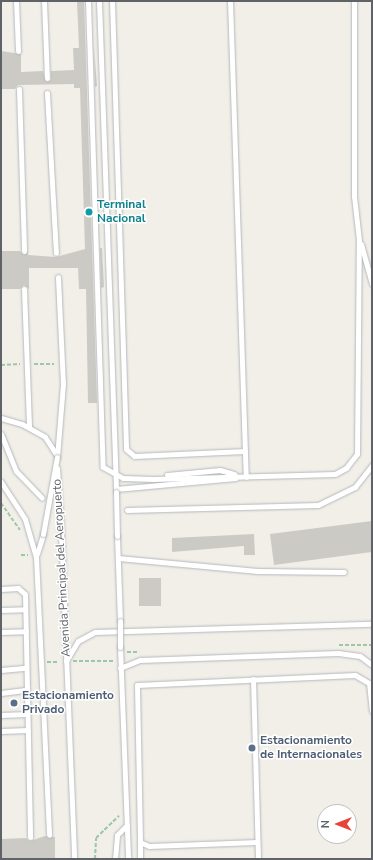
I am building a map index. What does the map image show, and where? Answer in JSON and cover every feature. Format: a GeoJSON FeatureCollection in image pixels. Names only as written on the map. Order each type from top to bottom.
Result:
{"type":"FeatureCollection","features":[{"type":"Feature","properties":{"kind":"lane"},"geometry":{"type":"LineString","coordinates":[[16,1],[18,51]]}},
{"type":"Feature","properties":{"kind":"lane"},"geometry":{"type":"LineString","coordinates":[[44,1],[47,78]]}},
{"type":"Feature","properties":{"kind":"lane"},"geometry":{"type":"LineString","coordinates":[[88,1],[103,467],[116,476],[153,479],[335,474],[346,468],[357,454],[359,240],[354,196],[354,1]]}},
{"type":"Feature","properties":{"kind":"lane"},"geometry":{"type":"LineString","coordinates":[[99,1],[116,476],[120,668],[128,859]]}},
{"type":"Feature","properties":{"kind":"lane"},"geometry":{"type":"LineString","coordinates":[[112,1],[125,445],[134,456],[245,451]]}},
{"type":"Feature","properties":{"kind":"lane"},"geometry":{"type":"LineString","coordinates":[[230,1],[246,477]]}},
{"type":"Feature","properties":{"kind":"lane"},"geometry":{"type":"LineString","coordinates":[[19,89],[24,251]]}},
{"type":"Feature","properties":{"kind":"lane"},"geometry":{"type":"LineString","coordinates":[[47,93],[56,253]]}},
{"type":"Feature","properties":{"kind":"lane"},"geometry":{"type":"LineString","coordinates":[[359,240],[372,284]]}},
{"type":"Feature","properties":{"kind":"lane","name":"Avenida Principal del Aeropuerto"},"geometry":{"type":"LineString","coordinates":[[58,277],[63,384],[57,457],[74,859]]}},
{"type":"Feature","properties":{"kind":"lane"},"geometry":{"type":"LineString","coordinates":[[24,289],[29,428]]}},
{"type":"Feature","properties":{"kind":"lane"},"geometry":{"type":"LineString","coordinates":[[1,418],[29,428],[45,437],[57,457],[43,534],[36,557]]}},
{"type":"Feature","properties":{"kind":"lane"},"geometry":{"type":"LineString","coordinates":[[1,434],[16,471],[42,498]]}},
{"type":"Feature","properties":{"kind":"lane"},"geometry":{"type":"LineString","coordinates":[[127,510],[318,505],[355,487],[372,465]]}},
{"type":"Feature","properties":{"kind":"lane"},"geometry":{"type":"LineString","coordinates":[[116,490],[246,477]]}},
{"type":"Feature","properties":{"kind":"lane"},"geometry":{"type":"LineString","coordinates":[[1,482],[25,519],[36,557],[49,835]]}},
{"type":"Feature","properties":{"kind":"lane"},"geometry":{"type":"LineString","coordinates":[[118,558],[257,571],[344,572]]}},
{"type":"Feature","properties":{"kind":"lane"},"geometry":{"type":"LineString","coordinates":[[1,588],[22,590],[25,609],[30,837]]}},
{"type":"Feature","properties":{"kind":"lane"},"geometry":{"type":"LineString","coordinates":[[1,610],[25,609]]}},
{"type":"Feature","properties":{"kind":"lane"},"geometry":{"type":"LineString","coordinates":[[66,662],[78,641],[95,632],[372,624]]}},
{"type":"Feature","properties":{"kind":"lane"},"geometry":{"type":"LineString","coordinates":[[1,632],[26,631]]}},
{"type":"Feature","properties":{"kind":"lane"},"geometry":{"type":"LineString","coordinates":[[120,668],[140,660],[338,653],[360,656],[372,665]]}},
{"type":"Feature","properties":{"kind":"lane"},"geometry":{"type":"LineString","coordinates":[[1,670],[26,668]]}},
{"type":"Feature","properties":{"kind":"lane"},"geometry":{"type":"LineString","coordinates":[[140,859],[135,693],[137,684],[253,678],[355,675],[369,683],[372,711]]}},
{"type":"Feature","properties":{"kind":"lane"},"geometry":{"type":"LineString","coordinates":[[253,678],[258,859]]}},
{"type":"Feature","properties":{"kind":"lane"},"geometry":{"type":"LineString","coordinates":[[1,692],[27,690]]}},
{"type":"Feature","properties":{"kind":"lane"},"geometry":{"type":"LineString","coordinates":[[1,715],[27,714]]}},
{"type":"Feature","properties":{"kind":"lane"},"geometry":{"type":"LineString","coordinates":[[1,731],[28,730]]}},
{"type":"Feature","properties":{"kind":"lane"},"geometry":{"type":"LineString","coordinates":[[115,859],[117,835],[127,825]]}},
{"type":"Feature","properties":{"kind":"lane"},"geometry":{"type":"LineString","coordinates":[[140,842],[149,846],[257,842]]}},
{"type":"Feature","properties":{"kind":"path"},"geometry":{"type":"LineString","coordinates":[[21,554],[28,554]]}},
{"type":"Feature","properties":{"kind":"path"},"geometry":{"type":"LineString","coordinates":[[331,645],[372,645]]}},
{"type":"Feature","properties":{"kind":"path"},"geometry":{"type":"LineString","coordinates":[[114,668],[115,655],[120,650],[142,652]]}},
{"type":"Feature","properties":{"kind":"path"},"geometry":{"type":"LineString","coordinates":[[95,859],[96,838],[119,817],[118,809]]}},
{"type":"Feature","properties":{"kind":"building","name":"Terminal Nacional"},"geometry":{"type":"Polygon","coordinates":[[[77,1],[84,1],[97,403],[88,403],[86,289],[79,289],[78,268],[29,268],[29,289],[24,285],[20,289],[1,289],[1,251],[20,251],[24,255],[28,251],[28,255],[56,257],[85,249],[80,88],[74,88],[74,84],[18,85],[15,89],[1,89],[1,51],[21,54],[21,72],[43,71],[46,82],[51,80],[51,71],[74,70],[73,48],[79,48],[77,1]]]}},
{"type":"Feature","properties":{"kind":"building"},"geometry":{"type":"Polygon","coordinates":[[[94,48],[97,86],[95,87],[94,48]]]}},
{"type":"Feature","properties":{"kind":"building"},"geometry":{"type":"Polygon","coordinates":[[[100,248],[102,248],[104,287],[101,288],[100,248]]]}},
{"type":"Feature","properties":{"kind":"building"},"geometry":{"type":"Polygon","coordinates":[[[372,521],[372,552],[274,565],[270,534],[372,521]]]}},
{"type":"Feature","properties":{"kind":"building"},"geometry":{"type":"Polygon","coordinates":[[[254,534],[255,555],[244,555],[244,546],[172,552],[172,538],[254,534]]]}},
{"type":"Feature","properties":{"kind":"building"},"geometry":{"type":"Polygon","coordinates":[[[139,578],[161,578],[161,606],[139,606],[139,578]]]}},
{"type":"Feature","properties":{"kind":"building"},"geometry":{"type":"Polygon","coordinates":[[[45,836],[55,837],[55,859],[1,859],[1,839],[26,838],[30,841],[45,836]]]}},
{"type":"Feature","properties":{"kind":"place","name":"Terminal Nacional"},"geometry":{"type":"Point","coordinates":[89,212]}},
{"type":"Feature","properties":{"kind":"place","name":"Estacionamiento Privado"},"geometry":{"type":"Point","coordinates":[14,703]}},
{"type":"Feature","properties":{"kind":"place","name":"Estacionamiento de Internacionales"},"geometry":{"type":"Point","coordinates":[252,748]}}]}
